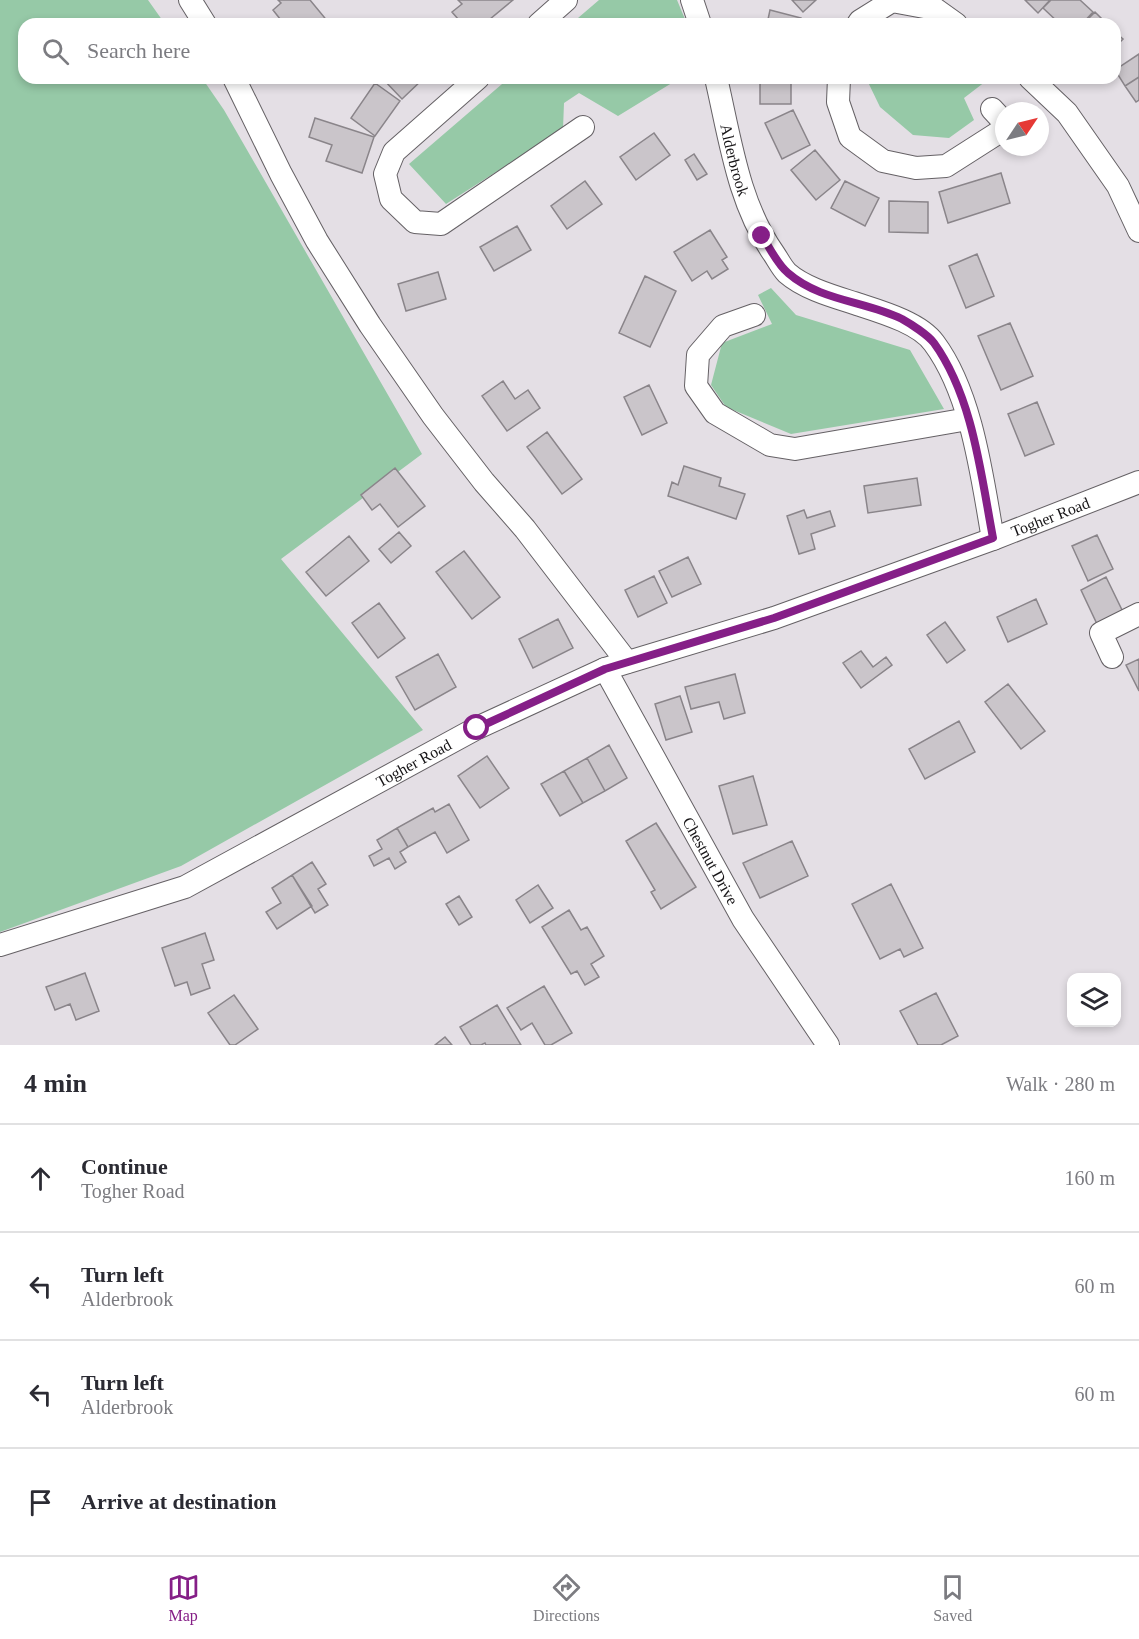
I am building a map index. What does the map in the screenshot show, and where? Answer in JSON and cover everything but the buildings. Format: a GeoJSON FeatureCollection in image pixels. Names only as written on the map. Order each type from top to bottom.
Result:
{"type":"FeatureCollection","features":[{"type":"Feature","properties":{"kind":"street"},"geometry":{"type":"LineString","coordinates":[[190,0],[201,18]]}},
{"type":"Feature","properties":{"kind":"street"},"geometry":{"type":"LineString","coordinates":[[546,18],[566,0]]}},
{"type":"Feature","properties":{"kind":"street"},"geometry":{"type":"LineString","coordinates":[[692,0],[698,18]]}},
{"type":"Feature","properties":{"kind":"street"},"geometry":{"type":"LineString","coordinates":[[865,18],[892,1],[935,9],[948,18]]}},
{"type":"Feature","properties":{"kind":"street"},"geometry":{"type":"LineString","coordinates":[[237,84],[281,174],[317,240],[370,325],[433,416],[484,482],[525,529],[627,662]]}},
{"type":"Feature","properties":{"kind":"street"},"geometry":{"type":"LineString","coordinates":[[471,84],[394,152],[385,174],[391,199],[415,222],[441,224],[583,128]]}},
{"type":"Feature","properties":{"kind":"street","name":"Alderbrook"},"geometry":{"type":"LineString","coordinates":[[717,84],[741,188],[762,236],[787,273],[819,292],[902,319],[933,341],[953,376],[968,419],[993,538]]}},
{"type":"Feature","properties":{"kind":"street"},"geometry":{"type":"LineString","coordinates":[[839,84],[838,102],[850,137],[883,161],[916,168],[946,166],[995,135]]}},
{"type":"Feature","properties":{"kind":"street"},"geometry":{"type":"LineString","coordinates":[[1036,84],[1066,113],[1118,186],[1139,231]]}},
{"type":"Feature","properties":{"kind":"street"},"geometry":{"type":"LineString","coordinates":[[754,315],[723,326],[698,355],[696,386],[715,413],[770,445],[795,449],[968,419]]}},
{"type":"Feature","properties":{"kind":"street","name":"Togher Road"},"geometry":{"type":"LineString","coordinates":[[0,945],[185,887],[477,728],[605,669],[774,618],[1137,488]]}},
{"type":"Feature","properties":{"kind":"street"},"geometry":{"type":"LineString","coordinates":[[1112,657],[1101,633],[1139,614]]}},
{"type":"Feature","properties":{"kind":"street","name":"Chestnut Drive"},"geometry":{"type":"LineString","coordinates":[[605,669],[743,919],[828,1045]]}},
{"type":"Feature","properties":{"kind":"green space"},"geometry":{"type":"Polygon","coordinates":[[[0,0],[148,0],[161,18],[18,18],[18,84],[206,84],[224,110],[422,454],[281,559],[423,730],[181,866],[0,932],[0,0]]]}},
{"type":"Feature","properties":{"kind":"green space"},"geometry":{"type":"Polygon","coordinates":[[[599,0],[677,0],[684,18],[578,18],[599,0]]]}},
{"type":"Feature","properties":{"kind":"green space"},"geometry":{"type":"Polygon","coordinates":[[[502,84],[670,84],[618,116],[579,93],[564,103],[563,129],[446,204],[409,164],[502,84]]]}},
{"type":"Feature","properties":{"kind":"green space"},"geometry":{"type":"Polygon","coordinates":[[[869,84],[982,84],[964,98],[974,120],[949,138],[913,135],[880,107],[869,84]]]}},
{"type":"Feature","properties":{"kind":"green space"},"geometry":{"type":"Polygon","coordinates":[[[771,288],[796,315],[910,350],[944,409],[791,434],[726,407],[711,385],[722,343],[772,324],[758,295],[771,288]]]}},
{"type":"Feature","properties":{"kind":"route"},"geometry":{"type":"LineString","coordinates":[[477,728],[605,669],[774,618],[993,538],[968,419],[953,376],[933,341],[902,319],[819,292],[787,273],[762,236]]}}]}
